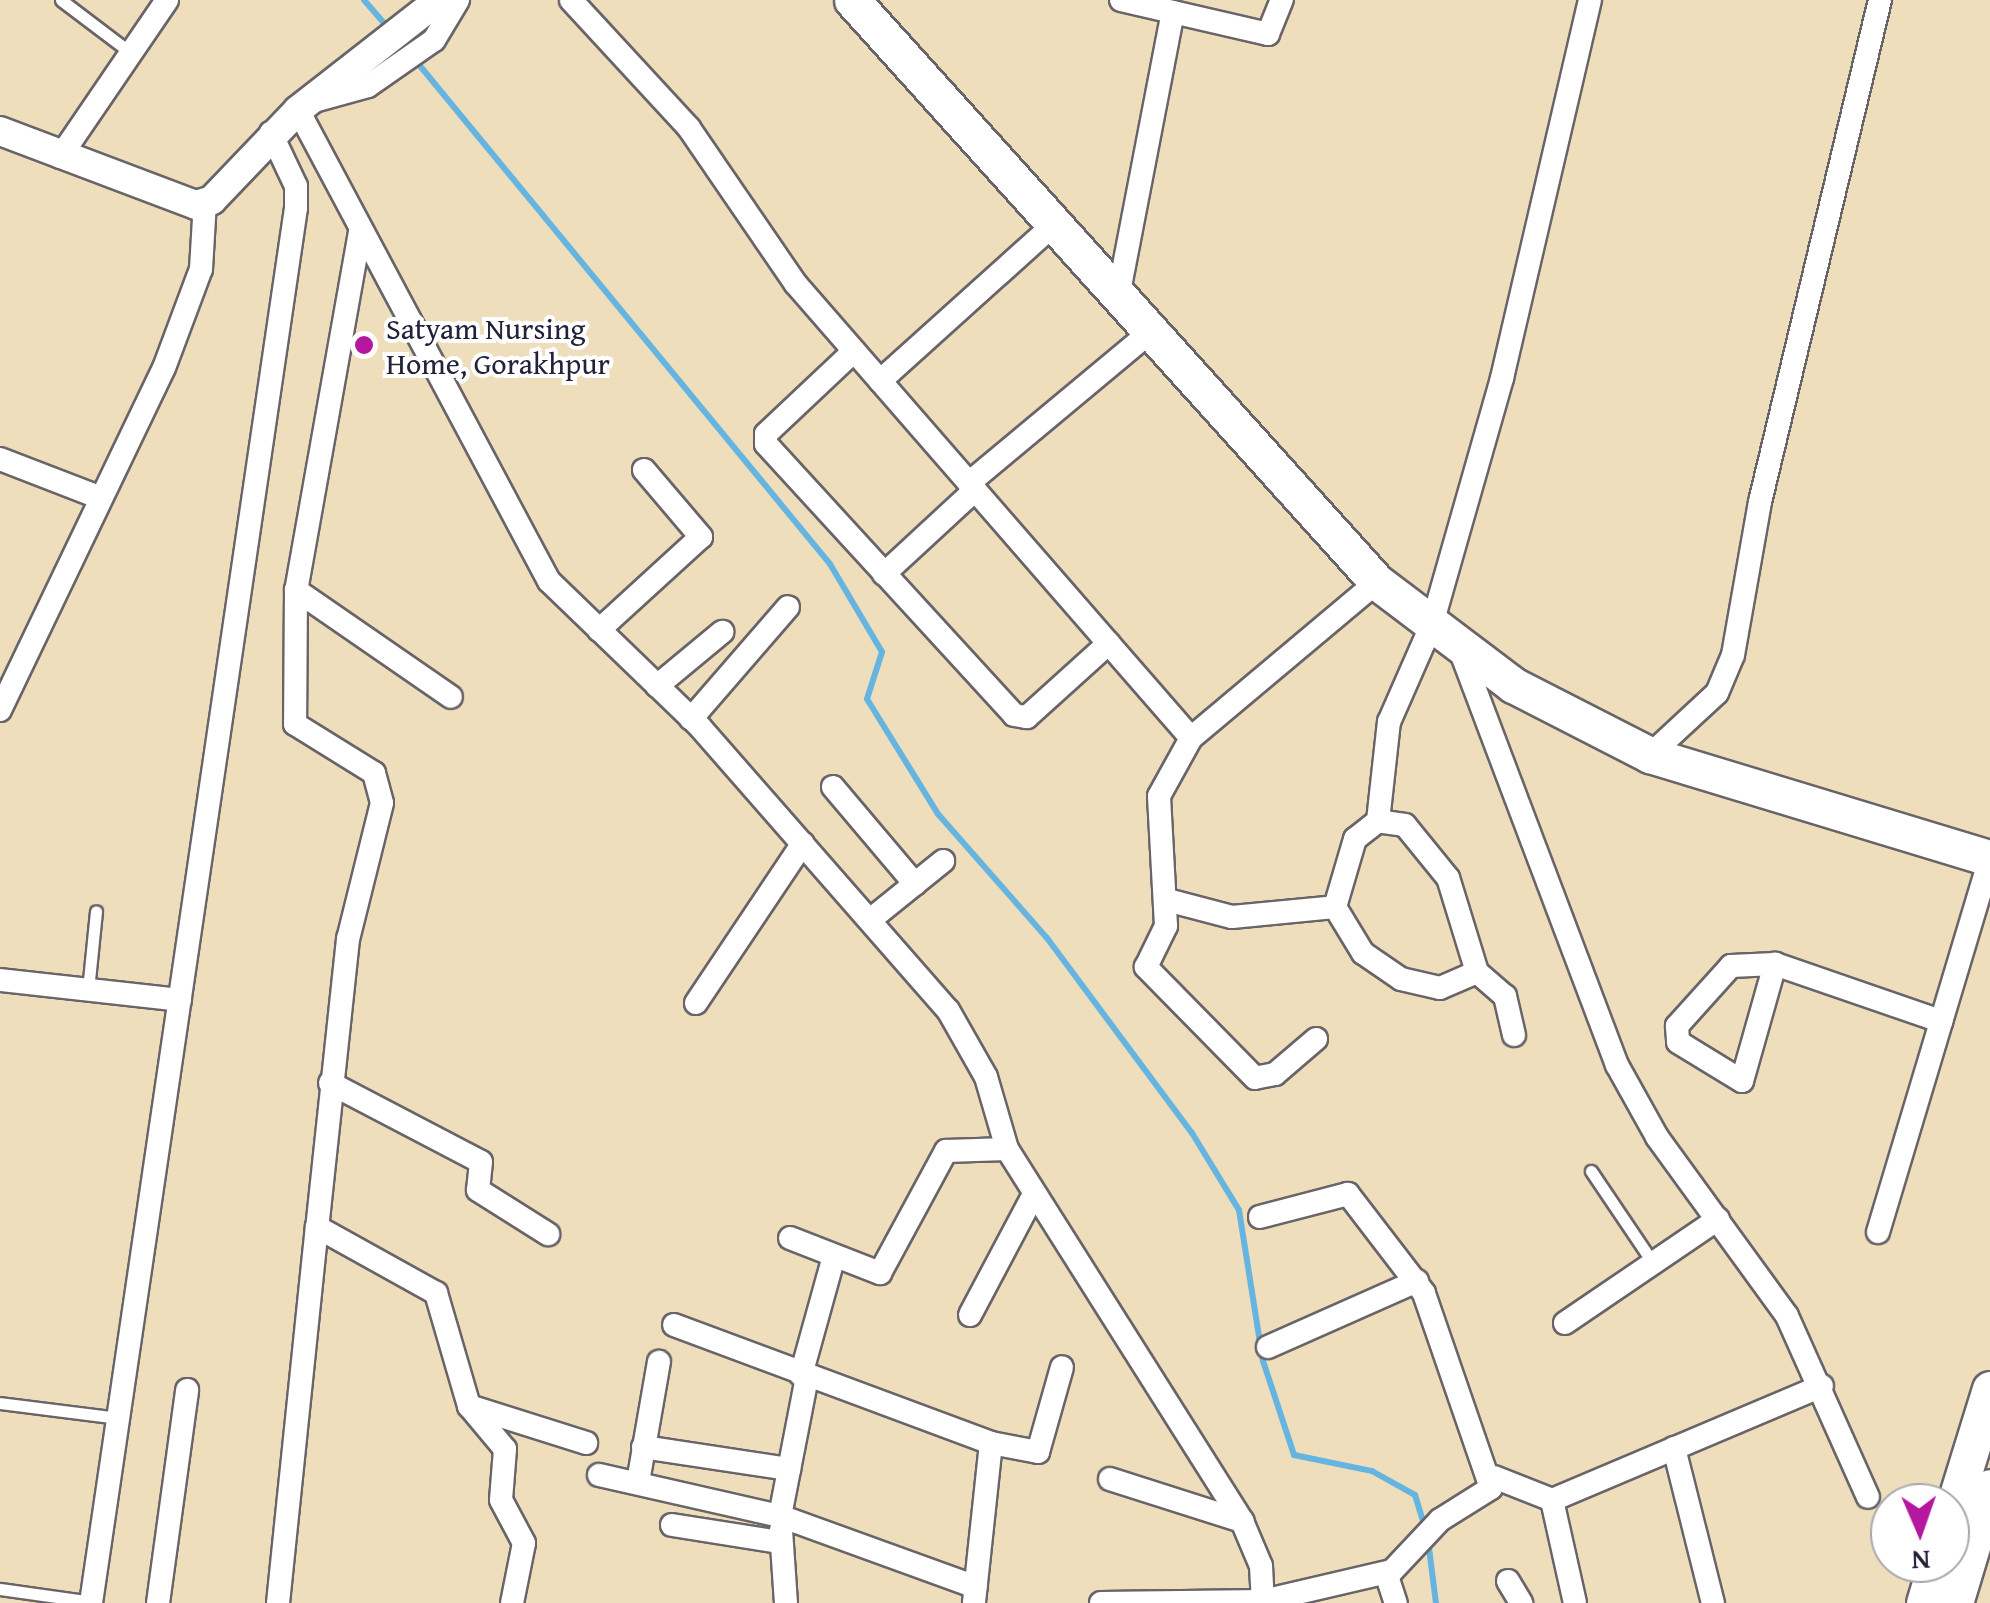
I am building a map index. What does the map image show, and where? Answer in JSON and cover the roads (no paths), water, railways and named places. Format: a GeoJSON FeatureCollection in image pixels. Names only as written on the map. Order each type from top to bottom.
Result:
{"type":"FeatureCollection","features":[{"type":"Feature","properties":{"kind":"highway"},"geometry":{"type":"LineString","coordinates":[[852,0],[1377,582],[1512,685],[1650,755],[1990,858]]}},
{"type":"Feature","properties":{"kind":"highway"},"geometry":{"type":"LineString","coordinates":[[1961,1483],[1990,1388]]}},
{"type":"Feature","properties":{"kind":"highway"},"geometry":{"type":"LineString","coordinates":[[1955,1603],[1990,1487]]}},
{"type":"Feature","properties":{"kind":"street"},"geometry":{"type":"LineString","coordinates":[[60,157],[168,0]]}},
{"type":"Feature","properties":{"kind":"street"},"geometry":{"type":"LineString","coordinates":[[0,710],[101,498],[201,269],[204,202],[271,133],[311,100],[425,29],[440,0]]}},
{"type":"Feature","properties":{"kind":"street"},"geometry":{"type":"LineString","coordinates":[[311,100],[368,86],[458,0]]}},
{"type":"Feature","properties":{"kind":"street"},"geometry":{"type":"LineString","coordinates":[[570,0],[689,128],[795,283],[1191,738]]}},
{"type":"Feature","properties":{"kind":"street"},"geometry":{"type":"LineString","coordinates":[[1120,0],[1174,6],[1268,34],[1282,0]]}},
{"type":"Feature","properties":{"kind":"street"},"geometry":{"type":"LineString","coordinates":[[1477,972],[1440,988],[1400,979],[1364,953],[1335,907],[1348,849],[1378,821],[1390,722],[1445,634],[1590,0]]}},
{"type":"Feature","properties":{"kind":"street"},"geometry":{"type":"LineString","coordinates":[[1650,755],[1717,693],[1733,655],[1880,0]]}},
{"type":"Feature","properties":{"kind":"street"},"geometry":{"type":"LineString","coordinates":[[1118,296],[1174,6]]}},
{"type":"Feature","properties":{"kind":"street"},"geometry":{"type":"LineString","coordinates":[[311,100],[360,232],[540,569],[691,719],[948,1010],[986,1077],[1007,1149],[1242,1521],[1261,1566],[1262,1600]]}},
{"type":"Feature","properties":{"kind":"street"},"geometry":{"type":"LineString","coordinates":[[0,131],[60,157],[204,202]]}},
{"type":"Feature","properties":{"kind":"street"},"geometry":{"type":"LineString","coordinates":[[92,1603],[296,208],[271,133]]}},
{"type":"Feature","properties":{"kind":"street"},"geometry":{"type":"LineString","coordinates":[[880,380],[1053,224]]}},
{"type":"Feature","properties":{"kind":"street"},"geometry":{"type":"LineString","coordinates":[[278,1603],[348,940],[382,803],[374,773],[294,724],[296,590],[360,232]]}},
{"type":"Feature","properties":{"kind":"street"},"geometry":{"type":"LineString","coordinates":[[884,574],[972,486],[1150,332]]}},
{"type":"Feature","properties":{"kind":"street"},"geometry":{"type":"LineString","coordinates":[[854,351],[764,439],[1020,718],[1109,644]]}},
{"type":"Feature","properties":{"kind":"street"},"geometry":{"type":"LineString","coordinates":[[0,459],[101,498]]}},
{"type":"Feature","properties":{"kind":"street"},"geometry":{"type":"LineString","coordinates":[[599,630],[701,537],[644,470]]}},
{"type":"Feature","properties":{"kind":"street"},"geometry":{"type":"LineString","coordinates":[[1316,1039],[1275,1074],[1255,1078],[1146,967],[1167,900],[1159,796],[1191,738],[1377,582]]}},
{"type":"Feature","properties":{"kind":"street"},"geometry":{"type":"LineString","coordinates":[[296,590],[452,697]]}},
{"type":"Feature","properties":{"kind":"street"},"geometry":{"type":"LineString","coordinates":[[691,719],[788,607]]}},
{"type":"Feature","properties":{"kind":"street"},"geometry":{"type":"LineString","coordinates":[[657,686],[722,632]]}},
{"type":"Feature","properties":{"kind":"street"},"geometry":{"type":"LineString","coordinates":[[1445,634],[1617,1065],[1718,1220],[1787,1316],[1822,1386],[1868,1497]]}},
{"type":"Feature","properties":{"kind":"street"},"geometry":{"type":"LineString","coordinates":[[833,787],[915,884]]}},
{"type":"Feature","properties":{"kind":"street"},"geometry":{"type":"LineString","coordinates":[[1378,821],[1404,825],[1429,848],[1471,936],[1477,972],[1504,996],[1514,1035]]}},
{"type":"Feature","properties":{"kind":"street"},"geometry":{"type":"LineString","coordinates":[[696,1003],[804,843]]}},
{"type":"Feature","properties":{"kind":"street"},"geometry":{"type":"LineString","coordinates":[[1878,1232],[1990,858]]}},
{"type":"Feature","properties":{"kind":"street"},"geometry":{"type":"LineString","coordinates":[[870,920],[944,861]]}},
{"type":"Feature","properties":{"kind":"street"},"geometry":{"type":"LineString","coordinates":[[1167,900],[1232,917],[1335,907]]}},
{"type":"Feature","properties":{"kind":"street"},"geometry":{"type":"LineString","coordinates":[[1776,964],[1742,1081],[1678,1042],[1677,1026],[1731,966],[1776,964],[1941,1021]]}},
{"type":"Feature","properties":{"kind":"street"},"geometry":{"type":"LineString","coordinates":[[0,980],[180,1000]]}},
{"type":"Feature","properties":{"kind":"street"},"geometry":{"type":"LineString","coordinates":[[330,1082],[481,1162],[478,1190],[548,1234]]}},
{"type":"Feature","properties":{"kind":"street"},"geometry":{"type":"LineString","coordinates":[[790,1238],[880,1273],[946,1152],[1007,1149]]}},
{"type":"Feature","properties":{"kind":"street"},"geometry":{"type":"LineString","coordinates":[[970,1315],[1034,1194]]}},
{"type":"Feature","properties":{"kind":"street"},"geometry":{"type":"LineString","coordinates":[[1260,1217],[1348,1194],[1417,1281],[1494,1478],[1552,1500],[1822,1386]]}},
{"type":"Feature","properties":{"kind":"street"},"geometry":{"type":"LineString","coordinates":[[1565,1323],[1718,1220]]}},
{"type":"Feature","properties":{"kind":"street"},"geometry":{"type":"LineString","coordinates":[[316,1228],[436,1293],[470,1406],[505,1449],[501,1500],[524,1543],[512,1603]]}},
{"type":"Feature","properties":{"kind":"street"},"geometry":{"type":"LineString","coordinates":[[786,1603],[779,1542],[781,1516],[804,1376],[834,1256]]}},
{"type":"Feature","properties":{"kind":"street"},"geometry":{"type":"LineString","coordinates":[[1268,1347],[1417,1281]]}},
{"type":"Feature","properties":{"kind":"street"},"geometry":{"type":"LineString","coordinates":[[674,1325],[991,1443],[1038,1452],[1062,1367]]}},
{"type":"Feature","properties":{"kind":"street"},"geometry":{"type":"LineString","coordinates":[[638,1482],[659,1362]]}},
{"type":"Feature","properties":{"kind":"street"},"geometry":{"type":"LineString","coordinates":[[158,1603],[187,1390]]}},
{"type":"Feature","properties":{"kind":"street"},"geometry":{"type":"LineString","coordinates":[[470,1406],[586,1443]]}},
{"type":"Feature","properties":{"kind":"street"},"geometry":{"type":"LineString","coordinates":[[599,1475],[781,1516],[975,1595],[991,1443]]}},
{"type":"Feature","properties":{"kind":"street"},"geometry":{"type":"LineString","coordinates":[[644,1446],[788,1469]]}},
{"type":"Feature","properties":{"kind":"street"},"geometry":{"type":"LineString","coordinates":[[1674,1448],[1713,1603]]}},
{"type":"Feature","properties":{"kind":"street"},"geometry":{"type":"LineString","coordinates":[[1101,1603],[1262,1600],[1389,1572],[1440,1520],[1484,1496],[1494,1478]]}},
{"type":"Feature","properties":{"kind":"street"},"geometry":{"type":"LineString","coordinates":[[1110,1479],[1242,1521]]}},
{"type":"Feature","properties":{"kind":"street"},"geometry":{"type":"LineString","coordinates":[[1552,1500],[1575,1603]]}},
{"type":"Feature","properties":{"kind":"street"},"geometry":{"type":"LineString","coordinates":[[672,1525],[779,1542]]}},
{"type":"Feature","properties":{"kind":"street"},"geometry":{"type":"LineString","coordinates":[[1389,1572],[1396,1603]]}},
{"type":"Feature","properties":{"kind":"street"},"geometry":{"type":"LineString","coordinates":[[1508,1582],[1521,1603]]}},
{"type":"Feature","properties":{"kind":"lane"},"geometry":{"type":"LineString","coordinates":[[61,0],[131,54]]}},
{"type":"Feature","properties":{"kind":"lane"},"geometry":{"type":"LineString","coordinates":[[88,990],[96,911]]}},
{"type":"Feature","properties":{"kind":"lane"},"geometry":{"type":"LineString","coordinates":[[1591,1171],[1653,1263]]}},
{"type":"Feature","properties":{"kind":"lane"},"geometry":{"type":"LineString","coordinates":[[0,1403],[118,1418]]}},
{"type":"Feature","properties":{"kind":"lane"},"geometry":{"type":"LineString","coordinates":[[0,1589],[92,1603]]}},
{"type":"Feature","properties":{"kind":"waterway"},"geometry":{"type":"LineString","coordinates":[[364,0],[388,28]]}},
{"type":"Feature","properties":{"kind":"waterway"},"geometry":{"type":"LineString","coordinates":[[416,61],[830,564],[882,652],[867,699],[938,814],[1047,938],[1192,1133],[1239,1210],[1263,1361],[1294,1455],[1372,1471],[1415,1495],[1425,1528]]}},
{"type":"Feature","properties":{"kind":"waterway"},"geometry":{"type":"LineString","coordinates":[[1428,1540],[1436,1603]]}},
{"type":"Feature","properties":{"kind":"place","name":"Satyam Nursing Home, Gorakhpur"},"geometry":{"type":"Point","coordinates":[364,345]}}]}
